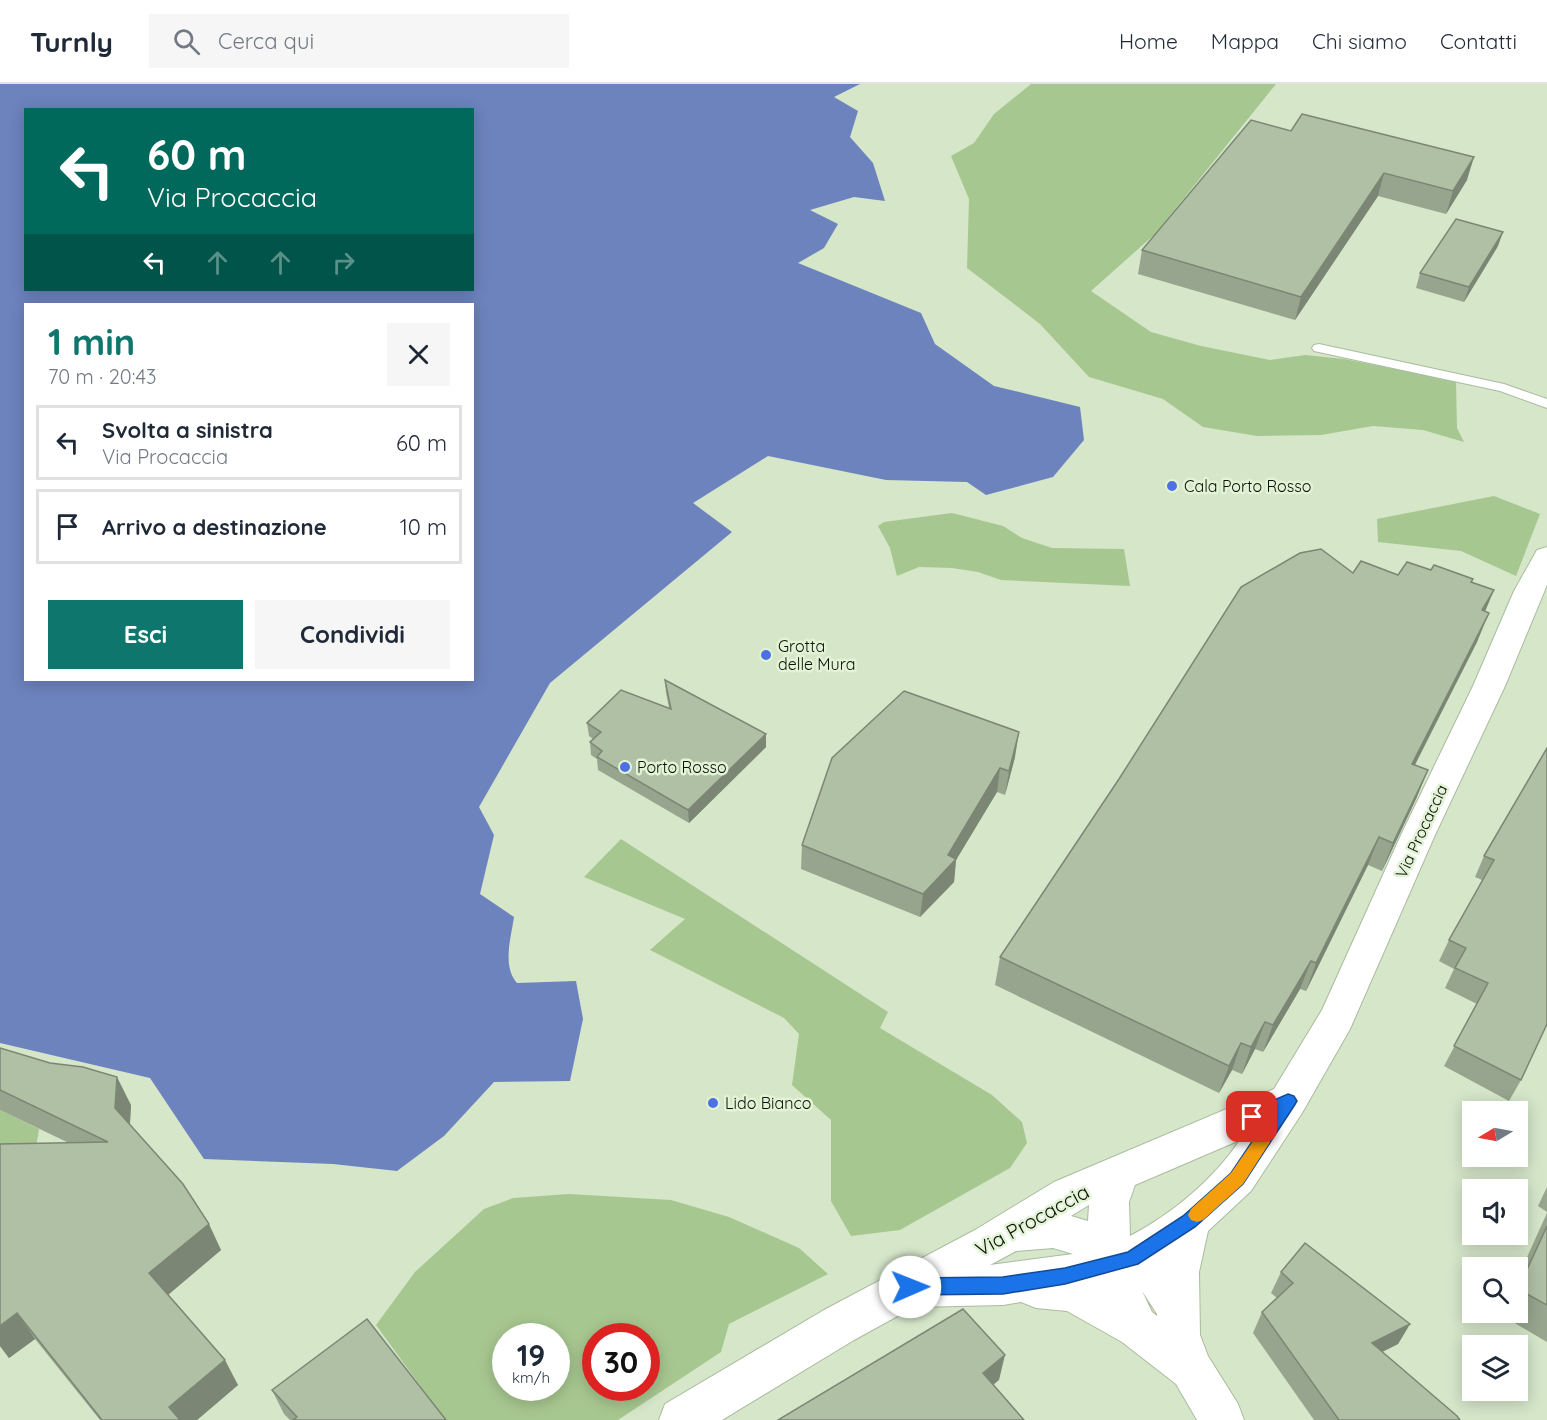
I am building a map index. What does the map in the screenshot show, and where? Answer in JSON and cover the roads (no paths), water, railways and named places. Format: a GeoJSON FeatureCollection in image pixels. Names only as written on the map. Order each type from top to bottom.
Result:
{"type":"FeatureCollection","features":[{"type":"Feature","properties":{"kind":"street","name":"Via Procaccia"},"geometry":{"type":"LineString","coordinates":[[910,1287],[1003,1285],[1065,1276],[1118,1257],[1189,1221],[1237,1178],[1288,1101],[1337,1018],[1418,835],[1489,686],[1529,591],[1547,557]]}},
{"type":"Feature","properties":{"kind":"street","name":"Via Procaccia"},"geometry":{"type":"LineString","coordinates":[[681,1420],[838,1325],[1009,1233],[1068,1195],[1288,1101]]}},
{"type":"Feature","properties":{"kind":"street"},"geometry":{"type":"LineString","coordinates":[[1119,1174],[1109,1202],[1122,1296],[1137,1327]]}},
{"type":"Feature","properties":{"kind":"street"},"geometry":{"type":"LineString","coordinates":[[1189,1221],[1178,1272],[1178,1335],[1191,1368],[1222,1420]]}},
{"type":"Feature","properties":{"kind":"street"},"geometry":{"type":"LineString","coordinates":[[1009,1233],[1053,1229],[1118,1257],[1157,1277],[1178,1309]]}},
{"type":"Feature","properties":{"kind":"street"},"geometry":{"type":"LineString","coordinates":[[1003,1285],[1072,1292],[1137,1327],[1191,1368]]}},
{"type":"Feature","properties":{"kind":"lane"},"geometry":{"type":"LineString","coordinates":[[1318,348],[1504,388],[1547,404]]}},
{"type":"Feature","properties":{"kind":"water"},"geometry":{"type":"Polygon","coordinates":[[[0,84],[860,84],[834,97],[858,111],[850,137],[873,163],[885,201],[854,197],[810,210],[838,224],[824,248],[798,263],[921,313],[935,344],[994,386],[1080,407],[1084,440],[1053,477],[986,495],[967,482],[886,480],[768,456],[693,503],[732,532],[550,683],[479,807],[494,835],[480,894],[514,917],[509,952],[512,976],[517,983],[576,981],[583,1019],[570,1081],[494,1082],[444,1136],[397,1171],[333,1164],[204,1159],[150,1078],[0,1043],[0,84]]]}},
{"type":"Feature","properties":{"kind":"place","name":"Cala Porto Rosso"},"geometry":{"type":"Point","coordinates":[1172,486]}},
{"type":"Feature","properties":{"kind":"place","name":"Grotta delle Mura"},"geometry":{"type":"Point","coordinates":[766,655]}},
{"type":"Feature","properties":{"kind":"place","name":"Porto Rosso"},"geometry":{"type":"Point","coordinates":[625,767]}},
{"type":"Feature","properties":{"kind":"place","name":"Lido Bianco"},"geometry":{"type":"Point","coordinates":[713,1103]}}]}
